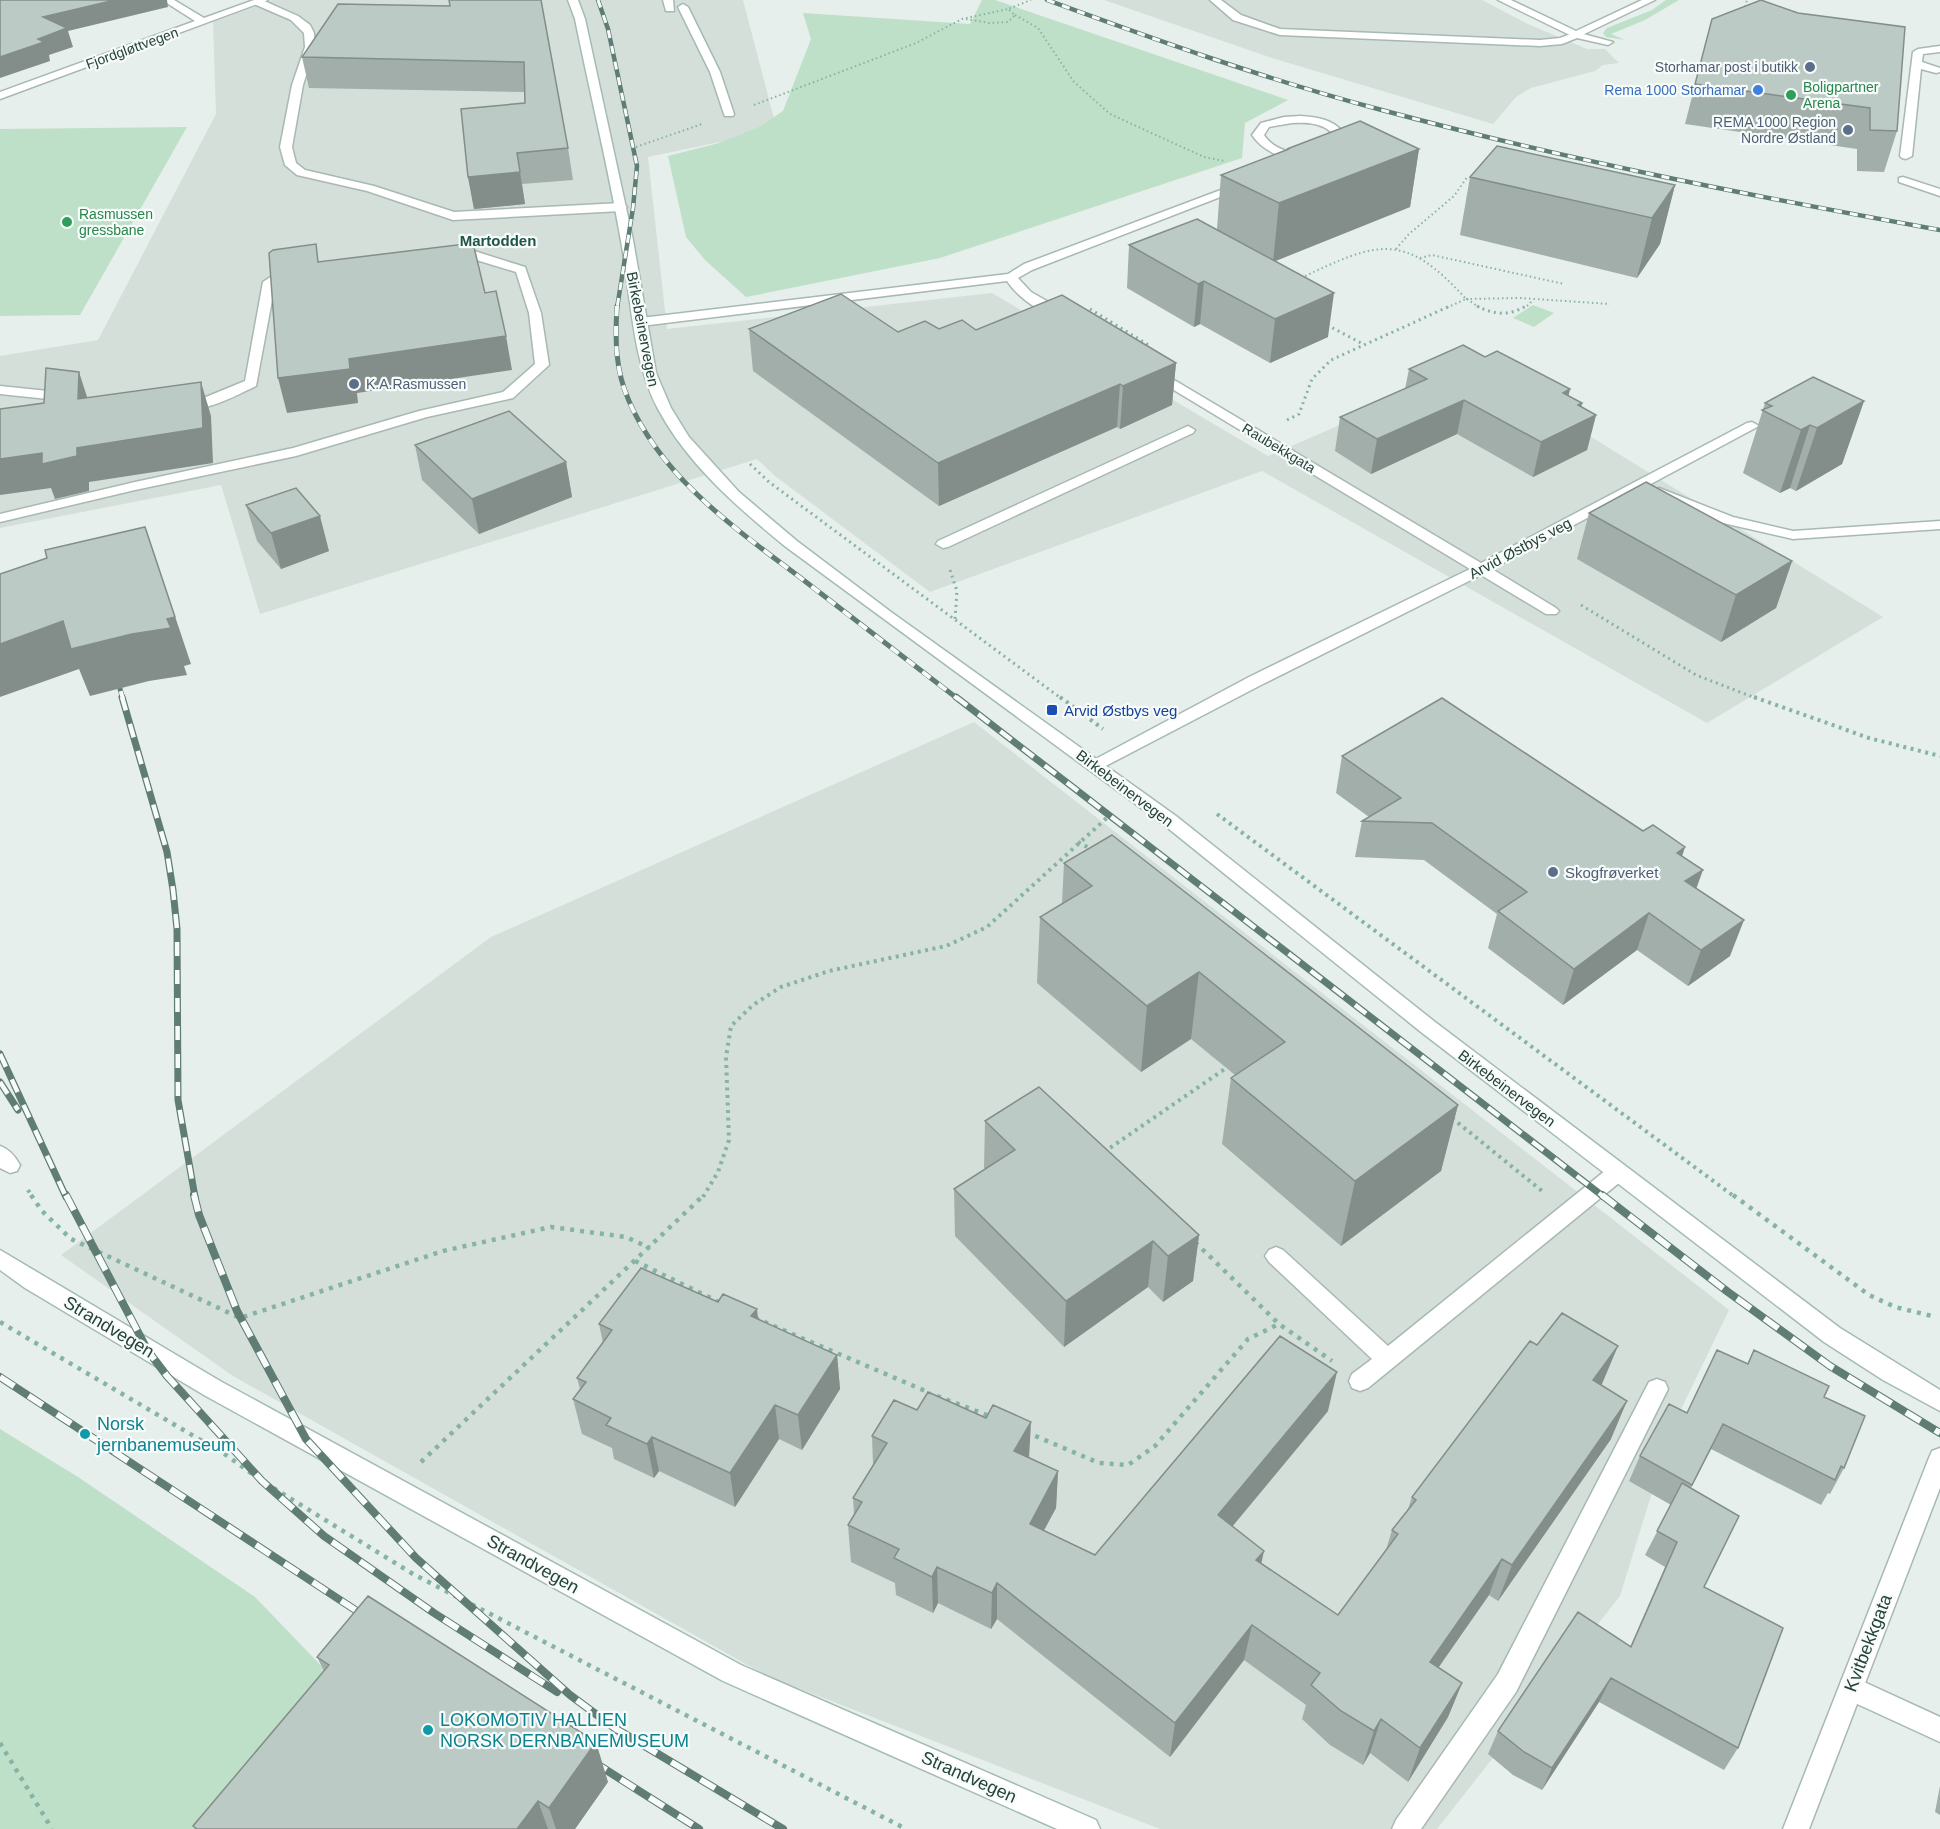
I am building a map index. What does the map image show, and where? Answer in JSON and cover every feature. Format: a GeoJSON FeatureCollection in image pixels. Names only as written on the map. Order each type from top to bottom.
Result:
{"type":"FeatureCollection","features":[{"type":"Feature","properties":{"kind":"street"},"geometry":{"type":"LineString","coordinates":[[167,0],[204,22]]}},
{"type":"Feature","properties":{"kind":"street","name":"Birkebeinervegen"},"geometry":{"type":"LineString","coordinates":[[573,0],[580,19],[621,207],[649,374],[659,401],[705,466],[741,505],[933,651],[1096,766],[1173,824],[1426,1026],[1832,1335],[1940,1401]]}},
{"type":"Feature","properties":{"kind":"street"},"geometry":{"type":"LineString","coordinates":[[1215,0],[1228,14],[1252,25],[1281,32],[1540,43],[1562,41],[1616,18],[1650,0]]}},
{"type":"Feature","properties":{"kind":"street"},"geometry":{"type":"LineString","coordinates":[[1503,0],[1576,35],[1608,42]]}},
{"type":"Feature","properties":{"kind":"street"},"geometry":{"type":"LineString","coordinates":[[260,1],[300,22],[309,32],[309,49],[296,89],[286,147],[291,165],[301,173],[370,188],[453,216],[621,207]]}},
{"type":"Feature","properties":{"kind":"street","name":"Fjordgløttvegen"},"geometry":{"type":"LineString","coordinates":[[0,96],[260,1]]}},
{"type":"Feature","properties":{"kind":"street"},"geometry":{"type":"LineString","coordinates":[[683,7],[715,72],[729,114]]}},
{"type":"Feature","properties":{"kind":"street"},"geometry":{"type":"LineString","coordinates":[[1921,44],[1936,49]]}},
{"type":"Feature","properties":{"kind":"street"},"geometry":{"type":"LineString","coordinates":[[1906,156],[1917,52],[1936,49]]}},
{"type":"Feature","properties":{"kind":"street"},"geometry":{"type":"LineString","coordinates":[[1916,64],[1936,70]]}},
{"type":"Feature","properties":{"kind":"street"},"geometry":{"type":"LineString","coordinates":[[1279,167],[1292,155],[1321,155],[1341,146],[1343,140],[1335,129],[1307,120],[1273,122],[1260,130],[1260,141],[1266,147],[1292,155]]}},
{"type":"Feature","properties":{"kind":"street"},"geometry":{"type":"LineString","coordinates":[[641,322],[1011,277],[1028,267],[1256,179]]}},
{"type":"Feature","properties":{"kind":"street"},"geometry":{"type":"LineString","coordinates":[[1903,180],[1940,193]]}},
{"type":"Feature","properties":{"kind":"street"},"geometry":{"type":"LineString","coordinates":[[0,518],[135,486],[296,452],[424,414],[508,395],[542,365],[536,312],[521,270],[474,255],[441,259]]}},
{"type":"Feature","properties":{"kind":"street"},"geometry":{"type":"LineString","coordinates":[[174,406],[195,405],[230,393],[251,382],[268,282],[282,275],[305,272]]}},
{"type":"Feature","properties":{"kind":"street"},"geometry":{"type":"LineString","coordinates":[[1011,277],[1026,294],[1076,324]]}},
{"type":"Feature","properties":{"kind":"street","name":"Raubekkgata"},"geometry":{"type":"LineString","coordinates":[[1147,367],[1479,570],[1551,611]]}},
{"type":"Feature","properties":{"kind":"street"},"geometry":{"type":"LineString","coordinates":[[0,390],[82,399]]}},
{"type":"Feature","properties":{"kind":"street","name":"Arvid Østbys veg"},"geometry":{"type":"LineString","coordinates":[[1096,766],[1255,681],[1479,570],[1752,426]]}},
{"type":"Feature","properties":{"kind":"street"},"geometry":{"type":"LineString","coordinates":[[943,544],[1188,430]]}},
{"type":"Feature","properties":{"kind":"street"},"geometry":{"type":"LineString","coordinates":[[1641,485],[1728,520],[1793,535],[1940,525]]}},
{"type":"Feature","properties":{"kind":"street"},"geometry":{"type":"LineString","coordinates":[[1360,1381],[1618,1172]]}},
{"type":"Feature","properties":{"kind":"street"},"geometry":{"type":"LineString","coordinates":[[1276,1256],[1387,1359]]}},
{"type":"Feature","properties":{"kind":"street","name":"Strandvegen"},"geometry":{"type":"LineString","coordinates":[[0,1259],[43,1288],[212,1388],[732,1673],[1087,1829]]}},
{"type":"Feature","properties":{"kind":"street"},"geometry":{"type":"LineString","coordinates":[[1405,1829],[1507,1683],[1658,1389]]}},
{"type":"Feature","properties":{"kind":"street","name":"Kvitbekkgata"},"geometry":{"type":"LineString","coordinates":[[1796,1829],[1940,1458]]}},
{"type":"Feature","properties":{"kind":"street"},"geometry":{"type":"LineString","coordinates":[[1851,1688],[1940,1730]]}},
{"type":"Feature","properties":{"kind":"path"},"geometry":{"type":"LineString","coordinates":[[609,153],[633,148],[729,114],[916,43],[962,19],[1000,12],[1031,0]]}},
{"type":"Feature","properties":{"kind":"path"},"geometry":{"type":"LineString","coordinates":[[1742,17],[1747,0]]}},
{"type":"Feature","properties":{"kind":"path"},"geometry":{"type":"LineString","coordinates":[[1008,9],[1038,28],[1074,82],[1110,114],[1204,157],[1225,161]]}},
{"type":"Feature","properties":{"kind":"path"},"geometry":{"type":"LineString","coordinates":[[962,19],[989,23],[1008,22],[1015,15]]}},
{"type":"Feature","properties":{"kind":"path"},"geometry":{"type":"LineString","coordinates":[[1396,249],[1409,234],[1454,196],[1468,176]]}},
{"type":"Feature","properties":{"kind":"path"},"geometry":{"type":"LineString","coordinates":[[1298,279],[1370,249],[1396,249],[1419,259],[1444,276],[1472,304],[1495,314],[1511,314],[1530,303],[1532,299]]}},
{"type":"Feature","properties":{"kind":"path"},"geometry":{"type":"LineString","coordinates":[[1419,259],[1432,255],[1564,284]]}},
{"type":"Feature","properties":{"kind":"path"},"geometry":{"type":"LineString","coordinates":[[1278,424],[1299,414],[1310,379],[1317,370],[1331,360],[1466,299],[1488,297],[1610,304]]}},
{"type":"Feature","properties":{"kind":"path"},"geometry":{"type":"LineString","coordinates":[[1319,320],[1363,345]]}},
{"type":"Feature","properties":{"kind":"path"},"geometry":{"type":"LineString","coordinates":[[747,461],[769,482],[1106,731]]}},
{"type":"Feature","properties":{"kind":"path"},"geometry":{"type":"LineString","coordinates":[[943,544],[957,591],[955,619]]}},
{"type":"Feature","properties":{"kind":"path"},"geometry":{"type":"LineString","coordinates":[[1210,808],[1869,1295],[1895,1307],[1936,1317]]}},
{"type":"Feature","properties":{"kind":"path"},"geometry":{"type":"LineString","coordinates":[[421,1463],[704,1197],[718,1172],[729,1140],[726,1057],[731,1026],[753,1005],[781,987],[829,970],[946,946],[987,927],[1115,810]]}},
{"type":"Feature","properties":{"kind":"path"},"geometry":{"type":"LineString","coordinates":[[1078,842],[1097,852]]}},
{"type":"Feature","properties":{"kind":"path"},"geometry":{"type":"LineString","coordinates":[[1111,1161],[1103,1153],[1237,1060]]}},
{"type":"Feature","properties":{"kind":"path"},"geometry":{"type":"LineString","coordinates":[[1450,1117],[1568,1212]]}},
{"type":"Feature","properties":{"kind":"path"},"geometry":{"type":"LineString","coordinates":[[5,1160],[42,1211],[71,1239],[240,1318],[443,1251],[552,1227],[626,1237],[650,1248]]}},
{"type":"Feature","properties":{"kind":"path"},"geometry":{"type":"LineString","coordinates":[[1186,1234],[1279,1324],[1360,1381]]}},
{"type":"Feature","properties":{"kind":"path"},"geometry":{"type":"LineString","coordinates":[[635,1261],[724,1304]]}},
{"type":"Feature","properties":{"kind":"path"},"geometry":{"type":"LineString","coordinates":[[744,1313],[891,1378],[1001,1421]]}},
{"type":"Feature","properties":{"kind":"path"},"geometry":{"type":"LineString","coordinates":[[0,1322],[226,1455],[262,1481],[413,1574],[906,1829]]}},
{"type":"Feature","properties":{"kind":"path"},"geometry":{"type":"LineString","coordinates":[[1023,1431],[1099,1463],[1128,1465],[1155,1446],[1248,1339],[1279,1324]]}},
{"type":"Feature","properties":{"kind":"path"},"geometry":{"type":"LineString","coordinates":[[0,1743],[52,1829]]}},
{"type":"Feature","properties":{"kind":"shaded area"},"geometry":{"type":"Polygon","coordinates":[[[273,0],[743,0],[777,130],[648,157],[667,329],[992,293],[1268,456],[1476,366],[1883,617],[1707,723],[1262,471],[930,592],[775,476],[757,459],[260,614],[221,485],[0,528],[0,356],[98,340],[216,114],[213,22],[273,0]]]}},
{"type":"Feature","properties":{"kind":"shaded area"},"geometry":{"type":"Polygon","coordinates":[[[1104,0],[1482,0],[1528,24],[1587,49],[1605,49],[1619,63],[1603,65],[1595,71],[1531,88],[1516,97],[1493,124],[1272,58],[1104,0]]]}},
{"type":"Feature","properties":{"kind":"shaded area"},"geometry":{"type":"Polygon","coordinates":[[[974,722],[1729,1310],[1672,1428],[1620,1596],[1437,1829],[1160,1829],[767,1676],[233,1376],[61,1255],[491,937],[974,722]]]}},
{"type":"Feature","properties":{"kind":"green space"},"geometry":{"type":"Polygon","coordinates":[[[982,0],[995,0],[1288,100],[1245,123],[1242,158],[940,258],[746,297],[705,260],[686,237],[668,156],[719,143],[759,127],[783,111],[811,39],[803,13],[970,24],[982,0]]]}},
{"type":"Feature","properties":{"kind":"green space"},"geometry":{"type":"Polygon","coordinates":[[[1666,0],[1679,0],[1645,20],[1611,34],[1625,40],[1606,37],[1603,33],[1607,28],[1652,10],[1666,0]]]}},
{"type":"Feature","properties":{"kind":"green space","name":"Rasmussen gressbane"},"geometry":{"type":"Polygon","coordinates":[[[187,127],[80,315],[0,316],[0,129],[187,127]]]}},
{"type":"Feature","properties":{"kind":"green space"},"geometry":{"type":"Polygon","coordinates":[[[1533,305],[1554,313],[1534,327],[1513,318],[1533,305]]]}},
{"type":"Feature","properties":{"kind":"green space"},"geometry":{"type":"Polygon","coordinates":[[[0,1429],[78,1477],[255,1597],[332,1677],[211,1829],[0,1829],[0,1429]]]}},
{"type":"Feature","properties":{"kind":"building"},"geometry":{"type":"Polygon","coordinates":[[[0,0],[115,0],[43,17],[67,28],[38,39],[44,42],[0,57],[0,0]]]}},
{"type":"Feature","properties":{"kind":"building"},"geometry":{"type":"Polygon","coordinates":[[[449,0],[541,0],[568,148],[517,153],[520,172],[468,177],[461,109],[525,103],[524,62],[302,57],[338,4],[450,6],[449,0]]]}},
{"type":"Feature","properties":{"kind":"building"},"geometry":{"type":"Polygon","coordinates":[[[1761,0],[1798,13],[1905,27],[1897,131],[1870,130],[1870,108],[1695,84],[1712,19],[1761,0]]]}},
{"type":"Feature","properties":{"kind":"building"},"geometry":{"type":"Polygon","coordinates":[[[1360,121],[1419,149],[1279,203],[1221,175],[1289,149],[1287,149],[1360,121]]]}},
{"type":"Feature","properties":{"kind":"building"},"geometry":{"type":"Polygon","coordinates":[[[1497,146],[1675,185],[1652,218],[1470,177],[1497,146]]]}},
{"type":"Feature","properties":{"kind":"building"},"geometry":{"type":"Polygon","coordinates":[[[1197,219],[1334,293],[1275,319],[1204,281],[1198,284],[1129,245],[1197,219]]]}},
{"type":"Feature","properties":{"kind":"building"},"geometry":{"type":"Polygon","coordinates":[[[473,243],[485,293],[496,291],[506,336],[349,359],[350,369],[278,378],[269,253],[273,250],[316,244],[318,262],[473,243]]]}},
{"type":"Feature","properties":{"kind":"building"},"geometry":{"type":"Polygon","coordinates":[[[841,294],[898,332],[925,321],[939,329],[962,320],[976,330],[1062,295],[1176,363],[1123,386],[1120,384],[938,463],[749,329],[841,294]]]}},
{"type":"Feature","properties":{"kind":"building"},"geometry":{"type":"Polygon","coordinates":[[[1463,345],[1485,357],[1497,351],[1570,389],[1563,393],[1582,403],[1578,405],[1596,415],[1541,442],[1464,400],[1377,439],[1340,417],[1427,379],[1409,369],[1463,345]]]}},
{"type":"Feature","properties":{"kind":"building"},"geometry":{"type":"Polygon","coordinates":[[[46,368],[79,372],[78,399],[201,382],[203,428],[77,448],[77,456],[42,464],[42,453],[0,459],[0,409],[44,403],[46,368]]]}},
{"type":"Feature","properties":{"kind":"building"},"geometry":{"type":"Polygon","coordinates":[[[1813,377],[1864,401],[1817,428],[1810,425],[1801,430],[1762,410],[1772,406],[1765,403],[1813,377]]]}},
{"type":"Feature","properties":{"kind":"building"},"geometry":{"type":"Polygon","coordinates":[[[509,411],[566,462],[472,499],[415,445],[509,411]]]}},
{"type":"Feature","properties":{"kind":"building"},"geometry":{"type":"Polygon","coordinates":[[[1646,482],[1792,561],[1736,595],[1589,513],[1646,482]]]}},
{"type":"Feature","properties":{"kind":"building"},"geometry":{"type":"Polygon","coordinates":[[[296,488],[320,516],[271,533],[246,505],[296,488]]]}},
{"type":"Feature","properties":{"kind":"building"},"geometry":{"type":"Polygon","coordinates":[[[145,527],[175,617],[167,619],[171,628],[132,634],[71,649],[63,621],[0,644],[0,574],[47,558],[45,550],[145,527]]]}},
{"type":"Feature","properties":{"kind":"building","name":"Skogfrøverket"},"geometry":{"type":"Polygon","coordinates":[[[1442,698],[1643,831],[1653,825],[1685,847],[1677,853],[1703,870],[1685,881],[1744,920],[1701,950],[1649,913],[1574,969],[1498,911],[1527,892],[1432,823],[1362,821],[1401,798],[1342,756],[1442,698]]]}},
{"type":"Feature","properties":{"kind":"building"},"geometry":{"type":"Polygon","coordinates":[[[1112,835],[1458,1105],[1355,1181],[1231,1078],[1285,1042],[1199,972],[1147,1006],[1040,917],[1092,886],[1064,863],[1112,835]]]}},
{"type":"Feature","properties":{"kind":"building"},"geometry":{"type":"Polygon","coordinates":[[[1039,1087],[1199,1235],[1168,1256],[1153,1241],[1066,1301],[954,1189],[1015,1150],[985,1121],[1039,1087]]]}},
{"type":"Feature","properties":{"kind":"building"},"geometry":{"type":"Polygon","coordinates":[[[641,1268],[718,1302],[723,1294],[757,1309],[751,1316],[837,1355],[798,1415],[775,1405],[730,1473],[652,1437],[647,1444],[606,1425],[611,1418],[573,1399],[586,1382],[577,1378],[612,1330],[599,1324],[641,1268]]]}},
{"type":"Feature","properties":{"kind":"building"},"geometry":{"type":"Polygon","coordinates":[[[1562,1313],[1618,1346],[1593,1380],[1627,1401],[1512,1565],[1502,1559],[1430,1662],[1462,1683],[1420,1748],[1381,1719],[1374,1731],[1341,1711],[1311,1685],[1320,1673],[1252,1625],[1175,1723],[997,1583],[992,1593],[937,1567],[932,1577],[894,1558],[899,1549],[848,1525],[862,1502],[853,1498],[887,1443],[872,1436],[894,1400],[917,1410],[928,1392],[986,1418],[993,1405],[1031,1422],[1014,1451],[1058,1471],[1030,1524],[1095,1555],[1280,1336],[1337,1372],[1218,1515],[1264,1551],[1256,1560],[1338,1615],[1398,1534],[1392,1530],[1416,1500],[1412,1497],[1530,1341],[1537,1345],[1562,1313]]]}},
{"type":"Feature","properties":{"kind":"building"},"geometry":{"type":"Polygon","coordinates":[[[1717,1350],[1748,1364],[1754,1350],[1829,1386],[1824,1397],[1865,1416],[1844,1468],[1841,1466],[1835,1480],[1723,1424],[1692,1485],[1640,1456],[1669,1404],[1687,1413],[1717,1350]]]}},
{"type":"Feature","properties":{"kind":"building"},"geometry":{"type":"Polygon","coordinates":[[[1682,1483],[1739,1516],[1704,1587],[1783,1628],[1738,1748],[1611,1678],[1552,1768],[1524,1752],[1498,1731],[1578,1612],[1631,1647],[1677,1542],[1657,1531],[1682,1483]]]}},
{"type":"Feature","properties":{"kind":"building","name":"LOKOMOTIV HALLIEN NORSK DERNBANEMUSEUM"},"geometry":{"type":"Polygon","coordinates":[[[368,1596],[596,1742],[549,1808],[538,1801],[517,1829],[197,1829],[193,1826],[329,1665],[317,1657],[368,1596]]]}},
{"type":"Feature","properties":{"kind":"railway"},"geometry":{"type":"LineString","coordinates":[[598,0],[608,29],[637,166],[633,208],[617,308]]}},
{"type":"Feature","properties":{"kind":"railway"},"geometry":{"type":"LineString","coordinates":[[1047,0],[1252,72],[1448,127],[1658,176],[1940,230]]}},
{"type":"Feature","properties":{"kind":"railway"},"geometry":{"type":"LineString","coordinates":[[617,306],[617,354],[624,389],[644,429],[682,480],[755,543],[958,699]]}},
{"type":"Feature","properties":{"kind":"railway"},"geometry":{"type":"LineString","coordinates":[[115,672],[123,699]]}},
{"type":"Feature","properties":{"kind":"railway"},"geometry":{"type":"LineString","coordinates":[[122,697],[167,852],[173,890],[177,929],[178,1100],[195,1197]]}},
{"type":"Feature","properties":{"kind":"railway"},"geometry":{"type":"LineString","coordinates":[[956,697],[1604,1197]]}},
{"type":"Feature","properties":{"kind":"railway"},"geometry":{"type":"LineString","coordinates":[[0,1054],[66,1197]]}},
{"type":"Feature","properties":{"kind":"railway"},"geometry":{"type":"LineString","coordinates":[[0,1082],[18,1110]]}},
{"type":"Feature","properties":{"kind":"railway"},"geometry":{"type":"LineString","coordinates":[[66,1195],[148,1351],[167,1376],[262,1481],[324,1536],[434,1613],[557,1692]]}},
{"type":"Feature","properties":{"kind":"railway"},"geometry":{"type":"LineString","coordinates":[[194,1195],[199,1215],[237,1311],[306,1439],[416,1558],[570,1695],[614,1728]]}},
{"type":"Feature","properties":{"kind":"railway"},"geometry":{"type":"LineString","coordinates":[[1602,1195],[1728,1292],[1830,1366],[1940,1433]]}},
{"type":"Feature","properties":{"kind":"railway"},"geometry":{"type":"LineString","coordinates":[[0,1377],[369,1619]]}},
{"type":"Feature","properties":{"kind":"railway"},"geometry":{"type":"LineString","coordinates":[[614,1728],[783,1829]]}},
{"type":"Feature","properties":{"kind":"railway"},"geometry":{"type":"LineString","coordinates":[[614,1728],[620,1732]]}},
{"type":"Feature","properties":{"kind":"railway"},"geometry":{"type":"LineString","coordinates":[[592,1761],[699,1829]]}},
{"type":"Feature","properties":{"kind":"place","name":"Storhamar post i butikk"},"geometry":{"type":"Point","coordinates":[1810,67]}},
{"type":"Feature","properties":{"kind":"place","name":"Rema 1000 Storhamar"},"geometry":{"type":"Point","coordinates":[1758,90]}},
{"type":"Feature","properties":{"kind":"place","name":"Boligpartner Arena"},"geometry":{"type":"Point","coordinates":[1791,95]}},
{"type":"Feature","properties":{"kind":"place","name":"REMA 1000 Region Nordre Østland"},"geometry":{"type":"Point","coordinates":[1848,130]}},
{"type":"Feature","properties":{"kind":"place","name":"Rasmussen gressbane"},"geometry":{"type":"Point","coordinates":[67,222]}},
{"type":"Feature","properties":{"kind":"place","name":"K.A.Rasmussen"},"geometry":{"type":"Point","coordinates":[354,384]}},
{"type":"Feature","properties":{"kind":"place","name":"Arvid Østbys veg"},"geometry":{"type":"Point","coordinates":[1052,710]}},
{"type":"Feature","properties":{"kind":"place","name":"Skogfrøverket"},"geometry":{"type":"Point","coordinates":[1553,872]}},
{"type":"Feature","properties":{"kind":"place","name":"Norsk jernbanemuseum"},"geometry":{"type":"Point","coordinates":[85,1434]}},
{"type":"Feature","properties":{"kind":"place","name":"LOKOMOTIV HALLIEN NORSK DERNBANEMUSEUM"},"geometry":{"type":"Point","coordinates":[428,1730]}},
{"type":"Feature","properties":{"kind":"district","name":"Martodden"},"geometry":{"type":"Point","coordinates":[498,240]}}]}
